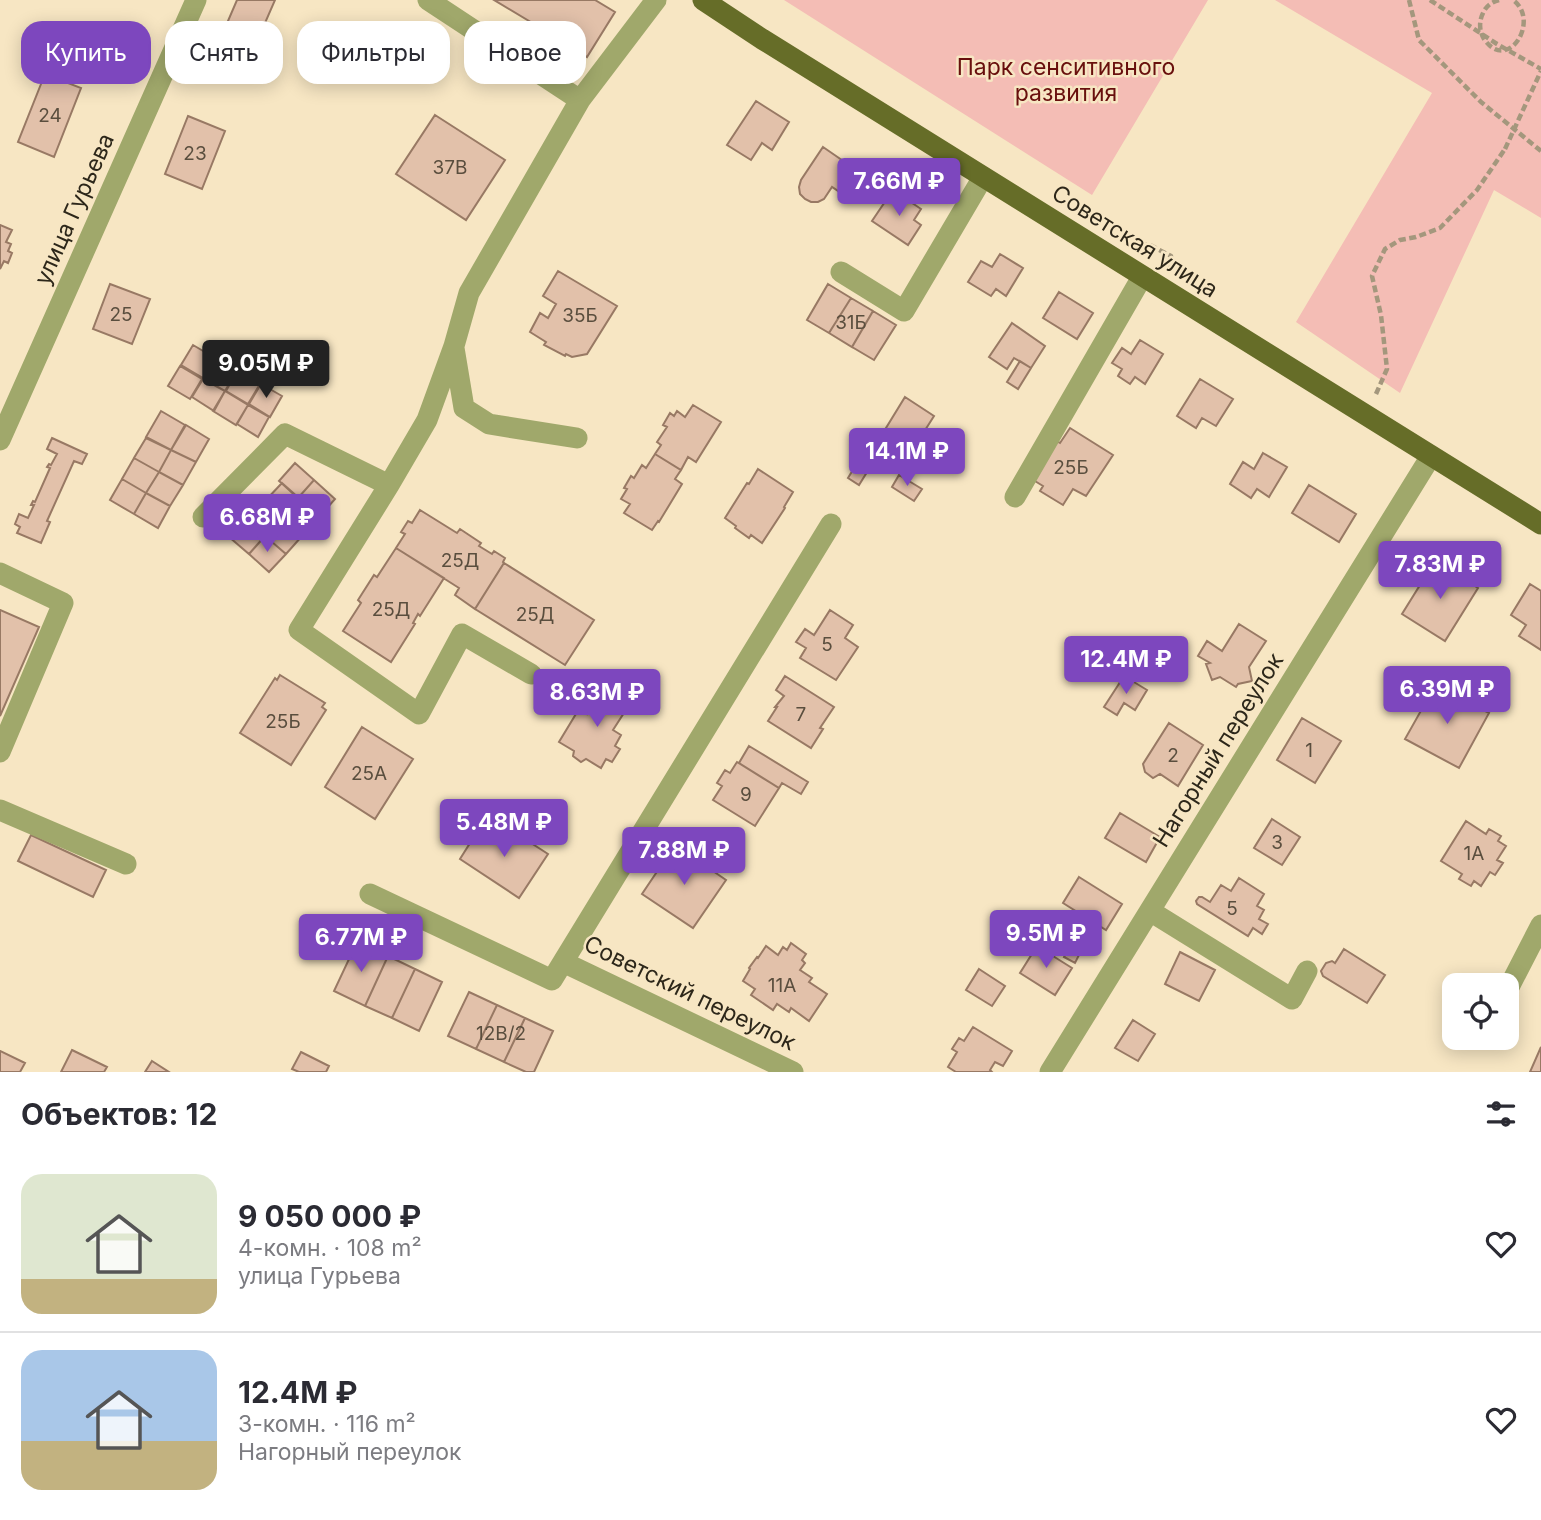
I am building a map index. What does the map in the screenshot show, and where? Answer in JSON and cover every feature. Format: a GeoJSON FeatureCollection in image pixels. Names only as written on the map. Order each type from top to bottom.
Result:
{"type":"FeatureCollection","features":[{"type":"Feature","properties":{"kind":"main road","name":"Советская улица"},"geometry":{"type":"LineString","coordinates":[[703,0],[1142,277],[1541,524]]}},
{"type":"Feature","properties":{"kind":"street","name":"улица Гурьева"},"geometry":{"type":"LineString","coordinates":[[0,440],[195,0]]}},
{"type":"Feature","properties":{"kind":"street"},"geometry":{"type":"LineString","coordinates":[[428,0],[580,100]]}},
{"type":"Feature","properties":{"kind":"street"},"geometry":{"type":"LineString","coordinates":[[531,674],[463,634],[419,714],[299,630],[427,420],[454,346],[468,293],[580,100],[656,0]]}},
{"type":"Feature","properties":{"kind":"street"},"geometry":{"type":"LineString","coordinates":[[841,272],[904,311],[983,177]]}},
{"type":"Feature","properties":{"kind":"street"},"geometry":{"type":"LineString","coordinates":[[1015,497],[1142,277]]}},
{"type":"Feature","properties":{"kind":"street"},"geometry":{"type":"LineString","coordinates":[[454,346],[464,408],[489,424],[577,438]]}},
{"type":"Feature","properties":{"kind":"street"},"geometry":{"type":"LineString","coordinates":[[203,517],[285,434],[389,485]]}},
{"type":"Feature","properties":{"kind":"street","name":"Нагорный переулок"},"geometry":{"type":"LineString","coordinates":[[1050,1072],[1431,456]]}},
{"type":"Feature","properties":{"kind":"street","name":"Советский переулок"},"geometry":{"type":"LineString","coordinates":[[370,894],[552,980],[831,524]]}},
{"type":"Feature","properties":{"kind":"street"},"geometry":{"type":"LineString","coordinates":[[0,573],[64,603],[0,752]]}},
{"type":"Feature","properties":{"kind":"street"},"geometry":{"type":"LineString","coordinates":[[0,810],[126,864]]}},
{"type":"Feature","properties":{"kind":"street"},"geometry":{"type":"LineString","coordinates":[[1150,911],[1292,999],[1307,971]]}},
{"type":"Feature","properties":{"kind":"street"},"geometry":{"type":"LineString","coordinates":[[1516,973],[1541,925]]}},
{"type":"Feature","properties":{"kind":"street","name":"Советский переулок"},"geometry":{"type":"LineString","coordinates":[[563,962],[793,1072]]}},
{"type":"Feature","properties":{"kind":"path"},"geometry":{"type":"LineString","coordinates":[[1409,0],[1419,40],[1481,102],[1541,151]]}},
{"type":"Feature","properties":{"kind":"path"},"geometry":{"type":"LineString","coordinates":[[1374,397],[1387,369],[1381,314],[1372,276],[1385,249],[1400,240],[1440,228],[1477,190],[1505,149],[1541,70],[1430,0]]}},
{"type":"Feature","properties":{"kind":"path"},"geometry":{"type":"LineString","coordinates":[[1499,0],[1484,10],[1480,20],[1480,32],[1486,42],[1507,50],[1518,47],[1527,39]]}},
{"type":"Feature","properties":{"kind":"path"},"geometry":{"type":"LineString","coordinates":[[1513,0],[1525,7],[1530,17]]}},
{"type":"Feature","properties":{"kind":"green space","name":"Парк сенситивного развития"},"geometry":{"type":"Polygon","coordinates":[[[784,0],[1208,0],[1092,195],[784,0]]]}},
{"type":"Feature","properties":{"kind":"green space"},"geometry":{"type":"Polygon","coordinates":[[[1275,0],[1541,0],[1541,218],[1494,190],[1400,393],[1296,322],[1432,93],[1275,0]]]}},
{"type":"Feature","properties":{"kind":"building"},"geometry":{"type":"Polygon","coordinates":[[[237,0],[275,0],[266,21],[228,21],[237,0]]]}},
{"type":"Feature","properties":{"kind":"building"},"geometry":{"type":"Polygon","coordinates":[[[494,0],[595,0],[615,12],[587,57],[586,21],[529,21],[494,0]]]}},
{"type":"Feature","properties":{"kind":"building"},"geometry":{"type":"Polygon","coordinates":[[[41,84],[71,84],[81,88],[54,157],[18,142],[41,84]]]}},
{"type":"Feature","properties":{"kind":"building"},"geometry":{"type":"Polygon","coordinates":[[[756,101],[789,122],[772,150],[762,143],[751,160],[727,145],[756,101]]]}},
{"type":"Feature","properties":{"kind":"building"},"geometry":{"type":"Polygon","coordinates":[[[435,115],[505,160],[466,220],[396,174],[435,115]]]}},
{"type":"Feature","properties":{"kind":"building"},"geometry":{"type":"Polygon","coordinates":[[[188,116],[225,131],[202,189],[165,174],[188,116]]]}},
{"type":"Feature","properties":{"kind":"building"},"geometry":{"type":"Polygon","coordinates":[[[823,147],[865,176],[850,199],[832,187],[824,199],[818,202],[811,202],[800,194],[801,180],[823,147]]]}},
{"type":"Feature","properties":{"kind":"building"},"geometry":{"type":"Polygon","coordinates":[[[893,190],[921,209],[914,220],[921,225],[908,245],[872,221],[893,190]]]}},
{"type":"Feature","properties":{"kind":"building"},"geometry":{"type":"Polygon","coordinates":[[[0,225],[12,230],[6,242],[11,244],[8,251],[12,253],[8,263],[4,261],[0,269],[0,225]]]}},
{"type":"Feature","properties":{"kind":"building"},"geometry":{"type":"Polygon","coordinates":[[[1000,254],[1023,268],[1006,296],[996,289],[991,296],[968,282],[981,261],[992,267],[1000,254]]]}},
{"type":"Feature","properties":{"kind":"building"},"geometry":{"type":"Polygon","coordinates":[[[558,271],[617,306],[587,354],[565,356],[544,345],[546,342],[530,332],[540,313],[548,318],[556,304],[543,296],[558,271]]]}},
{"type":"Feature","properties":{"kind":"building"},"geometry":{"type":"Polygon","coordinates":[[[110,284],[150,299],[132,344],[93,329],[110,284]]]}},
{"type":"Feature","properties":{"kind":"building"},"geometry":{"type":"Polygon","coordinates":[[[828,284],[851,298],[829,333],[807,320],[828,284]]]}},
{"type":"Feature","properties":{"kind":"building"},"geometry":{"type":"Polygon","coordinates":[[[1059,292],[1093,313],[1077,339],[1043,318],[1059,292]]]}},
{"type":"Feature","properties":{"kind":"building"},"geometry":{"type":"Polygon","coordinates":[[[851,298],[873,311],[852,347],[829,333],[851,298]]]}},
{"type":"Feature","properties":{"kind":"building"},"geometry":{"type":"Polygon","coordinates":[[[873,311],[896,325],[874,360],[852,347],[873,311]]]}},
{"type":"Feature","properties":{"kind":"building"},"geometry":{"type":"Polygon","coordinates":[[[1012,323],[1045,346],[1031,368],[1014,358],[1007,369],[989,357],[1012,323]]]}},
{"type":"Feature","properties":{"kind":"building"},"geometry":{"type":"Polygon","coordinates":[[[1140,340],[1163,354],[1145,384],[1135,377],[1130,384],[1118,376],[1122,369],[1112,363],[1122,348],[1131,354],[1140,340]]]}},
{"type":"Feature","properties":{"kind":"building"},"geometry":{"type":"Polygon","coordinates":[[[193,345],[215,358],[203,378],[181,365],[193,345]]]}},
{"type":"Feature","properties":{"kind":"building"},"geometry":{"type":"Polygon","coordinates":[[[215,358],[237,371],[225,391],[203,378],[215,358]]]}},
{"type":"Feature","properties":{"kind":"building"},"geometry":{"type":"Polygon","coordinates":[[[1020,361],[1031,368],[1018,389],[1007,382],[1020,361]]]}},
{"type":"Feature","properties":{"kind":"building"},"geometry":{"type":"Polygon","coordinates":[[[180,366],[202,379],[190,399],[168,386],[180,366]]]}},
{"type":"Feature","properties":{"kind":"building"},"geometry":{"type":"Polygon","coordinates":[[[237,371],[260,384],[248,404],[226,391],[237,371]]]}},
{"type":"Feature","properties":{"kind":"building"},"geometry":{"type":"Polygon","coordinates":[[[203,379],[225,391],[214,411],[192,397],[203,379]]]}},
{"type":"Feature","properties":{"kind":"building"},"geometry":{"type":"Polygon","coordinates":[[[1200,379],[1233,399],[1216,426],[1202,418],[1196,428],[1177,416],[1200,379]]]}},
{"type":"Feature","properties":{"kind":"building"},"geometry":{"type":"Polygon","coordinates":[[[261,384],[282,396],[270,417],[249,404],[261,384]]]}},
{"type":"Feature","properties":{"kind":"building"},"geometry":{"type":"Polygon","coordinates":[[[225,391],[248,405],[236,425],[213,411],[225,391]]]}},
{"type":"Feature","properties":{"kind":"building"},"geometry":{"type":"Polygon","coordinates":[[[905,397],[934,416],[915,446],[886,428],[905,397]]]}},
{"type":"Feature","properties":{"kind":"building"},"geometry":{"type":"Polygon","coordinates":[[[248,405],[269,417],[258,437],[237,424],[248,405]]]}},
{"type":"Feature","properties":{"kind":"building"},"geometry":{"type":"Polygon","coordinates":[[[693,405],[721,422],[696,462],[688,457],[681,470],[655,454],[661,445],[657,442],[667,427],[663,425],[670,413],[674,416],[677,411],[685,417],[693,405]]]}},
{"type":"Feature","properties":{"kind":"building"},"geometry":{"type":"Polygon","coordinates":[[[161,411],[185,425],[171,450],[146,437],[161,411]]]}},
{"type":"Feature","properties":{"kind":"building"},"geometry":{"type":"Polygon","coordinates":[[[186,425],[209,439],[196,462],[171,450],[186,425]]]}},
{"type":"Feature","properties":{"kind":"building"},"geometry":{"type":"Polygon","coordinates":[[[1070,428],[1113,455],[1086,496],[1073,489],[1063,505],[1040,491],[1043,486],[1030,478],[1055,440],[1060,443],[1070,428]]]}},
{"type":"Feature","properties":{"kind":"building"},"geometry":{"type":"Polygon","coordinates":[[[52,438],[87,454],[82,464],[74,461],[47,521],[50,522],[41,543],[17,533],[20,527],[15,524],[19,514],[28,518],[34,505],[31,505],[35,502],[50,468],[47,467],[57,454],[47,449],[52,438]]]}},
{"type":"Feature","properties":{"kind":"building"},"geometry":{"type":"Polygon","coordinates":[[[146,438],[171,450],[159,472],[134,458],[146,438]]]}},
{"type":"Feature","properties":{"kind":"building"},"geometry":{"type":"Polygon","coordinates":[[[171,450],[196,462],[183,485],[159,472],[171,450]]]}},
{"type":"Feature","properties":{"kind":"building"},"geometry":{"type":"Polygon","coordinates":[[[1263,453],[1287,467],[1269,497],[1257,489],[1251,498],[1230,484],[1243,462],[1254,469],[1263,453]]]}},
{"type":"Feature","properties":{"kind":"building"},"geometry":{"type":"Polygon","coordinates":[[[655,454],[681,470],[675,479],[682,484],[652,530],[624,513],[630,504],[621,499],[631,476],[634,478],[642,465],[646,468],[655,454]]]}},
{"type":"Feature","properties":{"kind":"building"},"geometry":{"type":"Polygon","coordinates":[[[861,457],[872,464],[859,485],[848,478],[861,457]]]}},
{"type":"Feature","properties":{"kind":"building"},"geometry":{"type":"Polygon","coordinates":[[[134,458],[159,472],[146,493],[122,479],[134,458]]]}},
{"type":"Feature","properties":{"kind":"building"},"geometry":{"type":"Polygon","coordinates":[[[295,463],[314,480],[298,498],[279,481],[295,463]]]}},
{"type":"Feature","properties":{"kind":"building"},"geometry":{"type":"Polygon","coordinates":[[[758,469],[793,492],[762,543],[751,535],[749,538],[725,518],[758,469]]]}},
{"type":"Feature","properties":{"kind":"building"},"geometry":{"type":"Polygon","coordinates":[[[159,472],[183,485],[170,506],[146,493],[159,472]]]}},
{"type":"Feature","properties":{"kind":"building"},"geometry":{"type":"Polygon","coordinates":[[[899,475],[922,489],[914,501],[892,487],[899,475]]]}},
{"type":"Feature","properties":{"kind":"building"},"geometry":{"type":"Polygon","coordinates":[[[122,479],[146,493],[134,514],[110,500],[122,479]]]}},
{"type":"Feature","properties":{"kind":"building"},"geometry":{"type":"Polygon","coordinates":[[[314,480],[335,499],[319,517],[298,498],[314,480]]]}},
{"type":"Feature","properties":{"kind":"building"},"geometry":{"type":"Polygon","coordinates":[[[282,483],[299,498],[282,517],[265,501],[282,483]]]}},
{"type":"Feature","properties":{"kind":"building"},"geometry":{"type":"Polygon","coordinates":[[[1309,485],[1356,514],[1339,542],[1292,513],[1309,485]]]}},
{"type":"Feature","properties":{"kind":"building"},"geometry":{"type":"Polygon","coordinates":[[[146,493],[170,506],[158,528],[134,514],[146,493]]]}},
{"type":"Feature","properties":{"kind":"building"},"geometry":{"type":"Polygon","coordinates":[[[298,498],[319,517],[302,536],[281,517],[298,498]]]}},
{"type":"Feature","properties":{"kind":"building"},"geometry":{"type":"Polygon","coordinates":[[[262,500],[281,517],[265,536],[246,518],[262,500]]]}},
{"type":"Feature","properties":{"kind":"building"},"geometry":{"type":"Polygon","coordinates":[[[420,510],[457,533],[460,529],[481,543],[479,546],[505,558],[475,609],[455,595],[459,588],[396,548],[405,534],[401,532],[408,521],[412,523],[420,510]]]}},
{"type":"Feature","properties":{"kind":"building"},"geometry":{"type":"Polygon","coordinates":[[[281,517],[302,536],[286,554],[265,536],[281,517]]]}},
{"type":"Feature","properties":{"kind":"building"},"geometry":{"type":"Polygon","coordinates":[[[246,518],[265,536],[249,554],[229,537],[246,518]]]}},
{"type":"Feature","properties":{"kind":"building"},"geometry":{"type":"Polygon","coordinates":[[[265,536],[286,554],[269,572],[249,554],[265,536]]]}},
{"type":"Feature","properties":{"kind":"building"},"geometry":{"type":"Polygon","coordinates":[[[396,548],[444,578],[420,616],[418,614],[413,623],[415,624],[391,662],[343,631],[361,603],[358,600],[396,548]]]}},
{"type":"Feature","properties":{"kind":"building"},"geometry":{"type":"Polygon","coordinates":[[[1435,561],[1478,588],[1445,641],[1402,614],[1435,561]]]}},
{"type":"Feature","properties":{"kind":"building"},"geometry":{"type":"Polygon","coordinates":[[[504,563],[594,620],[565,665],[475,609],[504,563]]]}},
{"type":"Feature","properties":{"kind":"building"},"geometry":{"type":"Polygon","coordinates":[[[1530,584],[1541,591],[1541,650],[1519,636],[1526,625],[1511,615],[1530,584]]]}},
{"type":"Feature","properties":{"kind":"building"},"geometry":{"type":"Polygon","coordinates":[[[0,610],[39,627],[0,716],[0,610]]]}},
{"type":"Feature","properties":{"kind":"building"},"geometry":{"type":"Polygon","coordinates":[[[830,610],[853,625],[845,638],[858,647],[836,680],[800,658],[806,648],[796,642],[805,629],[814,635],[830,610]]]}},
{"type":"Feature","properties":{"kind":"building"},"geometry":{"type":"Polygon","coordinates":[[[1239,624],[1266,641],[1249,667],[1252,681],[1238,684],[1236,687],[1220,677],[1212,680],[1206,664],[1210,663],[1198,656],[1207,641],[1222,651],[1239,624]]]}},
{"type":"Feature","properties":{"kind":"building"},"geometry":{"type":"Polygon","coordinates":[[[280,675],[325,703],[322,707],[326,710],[291,765],[240,733],[275,678],[277,680],[280,675]]]}},
{"type":"Feature","properties":{"kind":"building"},"geometry":{"type":"Polygon","coordinates":[[[785,676],[834,707],[811,748],[768,721],[784,696],[776,690],[785,676]]]}},
{"type":"Feature","properties":{"kind":"building"},"geometry":{"type":"Polygon","coordinates":[[[1124,676],[1147,690],[1135,710],[1124,703],[1117,715],[1104,707],[1124,676]]]}},
{"type":"Feature","properties":{"kind":"building"},"geometry":{"type":"Polygon","coordinates":[[[1436,684],[1489,713],[1459,768],[1405,739],[1436,684]]]}},
{"type":"Feature","properties":{"kind":"building"},"geometry":{"type":"Polygon","coordinates":[[[605,685],[631,702],[613,730],[621,735],[615,746],[620,749],[612,762],[606,759],[601,768],[586,759],[581,762],[573,756],[574,751],[559,742],[579,709],[587,714],[605,685]]]}},
{"type":"Feature","properties":{"kind":"building"},"geometry":{"type":"Polygon","coordinates":[[[1302,718],[1341,741],[1315,783],[1277,760],[1302,718]]]}},
{"type":"Feature","properties":{"kind":"building"},"geometry":{"type":"Polygon","coordinates":[[[1169,723],[1203,745],[1178,786],[1160,774],[1153,778],[1145,772],[1143,764],[1169,723]]]}},
{"type":"Feature","properties":{"kind":"building"},"geometry":{"type":"Polygon","coordinates":[[[362,727],[413,759],[375,819],[325,787],[362,727]]]}},
{"type":"Feature","properties":{"kind":"building"},"geometry":{"type":"Polygon","coordinates":[[[749,746],[808,782],[801,794],[782,783],[779,788],[739,763],[749,746]]]}},
{"type":"Feature","properties":{"kind":"building"},"geometry":{"type":"Polygon","coordinates":[[[737,762],[779,788],[755,826],[713,800],[722,786],[717,783],[725,770],[730,773],[737,762]]]}},
{"type":"Feature","properties":{"kind":"building"},"geometry":{"type":"Polygon","coordinates":[[[1120,813],[1160,837],[1146,862],[1105,838],[1120,813]]]}},
{"type":"Feature","properties":{"kind":"building"},"geometry":{"type":"Polygon","coordinates":[[[1272,819],[1300,837],[1282,865],[1254,848],[1272,819]]]}},
{"type":"Feature","properties":{"kind":"building"},"geometry":{"type":"Polygon","coordinates":[[[484,821],[514,840],[517,834],[548,854],[519,898],[460,859],[484,821]]]}},
{"type":"Feature","properties":{"kind":"building"},"geometry":{"type":"Polygon","coordinates":[[[1466,821],[1486,834],[1489,829],[1501,836],[1498,841],[1506,846],[1497,860],[1503,863],[1495,875],[1490,872],[1481,886],[1474,881],[1471,886],[1459,879],[1462,874],[1441,861],[1466,821]]]}},
{"type":"Feature","properties":{"kind":"building"},"geometry":{"type":"Polygon","coordinates":[[[31,835],[106,870],[93,897],[18,861],[31,835]]]}},
{"type":"Feature","properties":{"kind":"building"},"geometry":{"type":"Polygon","coordinates":[[[675,845],[726,880],[693,928],[642,894],[675,845]]]}},
{"type":"Feature","properties":{"kind":"building"},"geometry":{"type":"Polygon","coordinates":[[[1079,877],[1122,904],[1106,930],[1063,903],[1079,877]]]}},
{"type":"Feature","properties":{"kind":"building"},"geometry":{"type":"Polygon","coordinates":[[[1239,878],[1264,894],[1257,906],[1264,910],[1259,919],[1268,924],[1262,934],[1253,928],[1248,936],[1197,904],[1199,897],[1210,902],[1221,885],[1231,891],[1239,878]]]}},
{"type":"Feature","properties":{"kind":"building"},"geometry":{"type":"Polygon","coordinates":[[[357,942],[388,956],[365,1006],[334,991],[357,942]]]}},
{"type":"Feature","properties":{"kind":"building"},"geometry":{"type":"Polygon","coordinates":[[[791,943],[806,954],[802,960],[805,963],[800,970],[812,978],[809,982],[827,994],[809,1021],[791,1008],[789,1012],[777,1004],[773,1010],[751,995],[755,989],[743,981],[749,968],[766,946],[778,955],[783,947],[787,950],[791,943]]]}},
{"type":"Feature","properties":{"kind":"building"},"geometry":{"type":"Polygon","coordinates":[[[1037,946],[1072,968],[1055,995],[1020,973],[1037,946]]]}},
{"type":"Feature","properties":{"kind":"building"},"geometry":{"type":"Polygon","coordinates":[[[1069,947],[1080,953],[1075,963],[1064,957],[1069,947]]]}},
{"type":"Feature","properties":{"kind":"building"},"geometry":{"type":"Polygon","coordinates":[[[1344,949],[1385,975],[1367,1003],[1323,976],[1321,971],[1326,963],[1335,963],[1344,949]]]}},
{"type":"Feature","properties":{"kind":"building"},"geometry":{"type":"Polygon","coordinates":[[[1180,952],[1215,970],[1199,1001],[1165,984],[1180,952]]]}},
{"type":"Feature","properties":{"kind":"building"},"geometry":{"type":"Polygon","coordinates":[[[388,956],[415,969],[392,1018],[365,1006],[388,956]]]}},
{"type":"Feature","properties":{"kind":"building"},"geometry":{"type":"Polygon","coordinates":[[[415,969],[442,982],[419,1031],[392,1018],[415,969]]]}},
{"type":"Feature","properties":{"kind":"building"},"geometry":{"type":"Polygon","coordinates":[[[979,969],[1005,986],[992,1006],[966,990],[979,969]]]}},
{"type":"Feature","properties":{"kind":"building"},"geometry":{"type":"Polygon","coordinates":[[[469,992],[497,1005],[476,1049],[448,1036],[469,992]]]}},
{"type":"Feature","properties":{"kind":"building"},"geometry":{"type":"Polygon","coordinates":[[[497,1005],[525,1018],[504,1062],[476,1049],[497,1005]]]}},
{"type":"Feature","properties":{"kind":"building"},"geometry":{"type":"Polygon","coordinates":[[[525,1018],[553,1031],[534,1072],[526,1072],[504,1062],[525,1018]]]}},
{"type":"Feature","properties":{"kind":"building"},"geometry":{"type":"Polygon","coordinates":[[[1133,1020],[1155,1034],[1138,1061],[1115,1048],[1133,1020]]]}},
{"type":"Feature","properties":{"kind":"building"},"geometry":{"type":"Polygon","coordinates":[[[973,1027],[1012,1051],[1003,1066],[995,1062],[990,1070],[992,1072],[956,1072],[948,1067],[957,1052],[952,1049],[959,1038],[964,1041],[973,1027]]]}},
{"type":"Feature","properties":{"kind":"building"},"geometry":{"type":"Polygon","coordinates":[[[1541,1047],[1541,1072],[1530,1072],[1541,1047]]]}},
{"type":"Feature","properties":{"kind":"building"},"geometry":{"type":"Polygon","coordinates":[[[72,1050],[107,1067],[104,1072],[61,1072],[72,1050]]]}},
{"type":"Feature","properties":{"kind":"building"},"geometry":{"type":"Polygon","coordinates":[[[0,1051],[25,1063],[20,1072],[0,1072],[0,1051]]]}},
{"type":"Feature","properties":{"kind":"building"},"geometry":{"type":"Polygon","coordinates":[[[301,1052],[329,1066],[326,1072],[299,1072],[292,1069],[301,1052]]]}},
{"type":"Feature","properties":{"kind":"building"},"geometry":{"type":"Polygon","coordinates":[[[152,1061],[169,1072],[145,1072],[152,1061]]]}}]}
